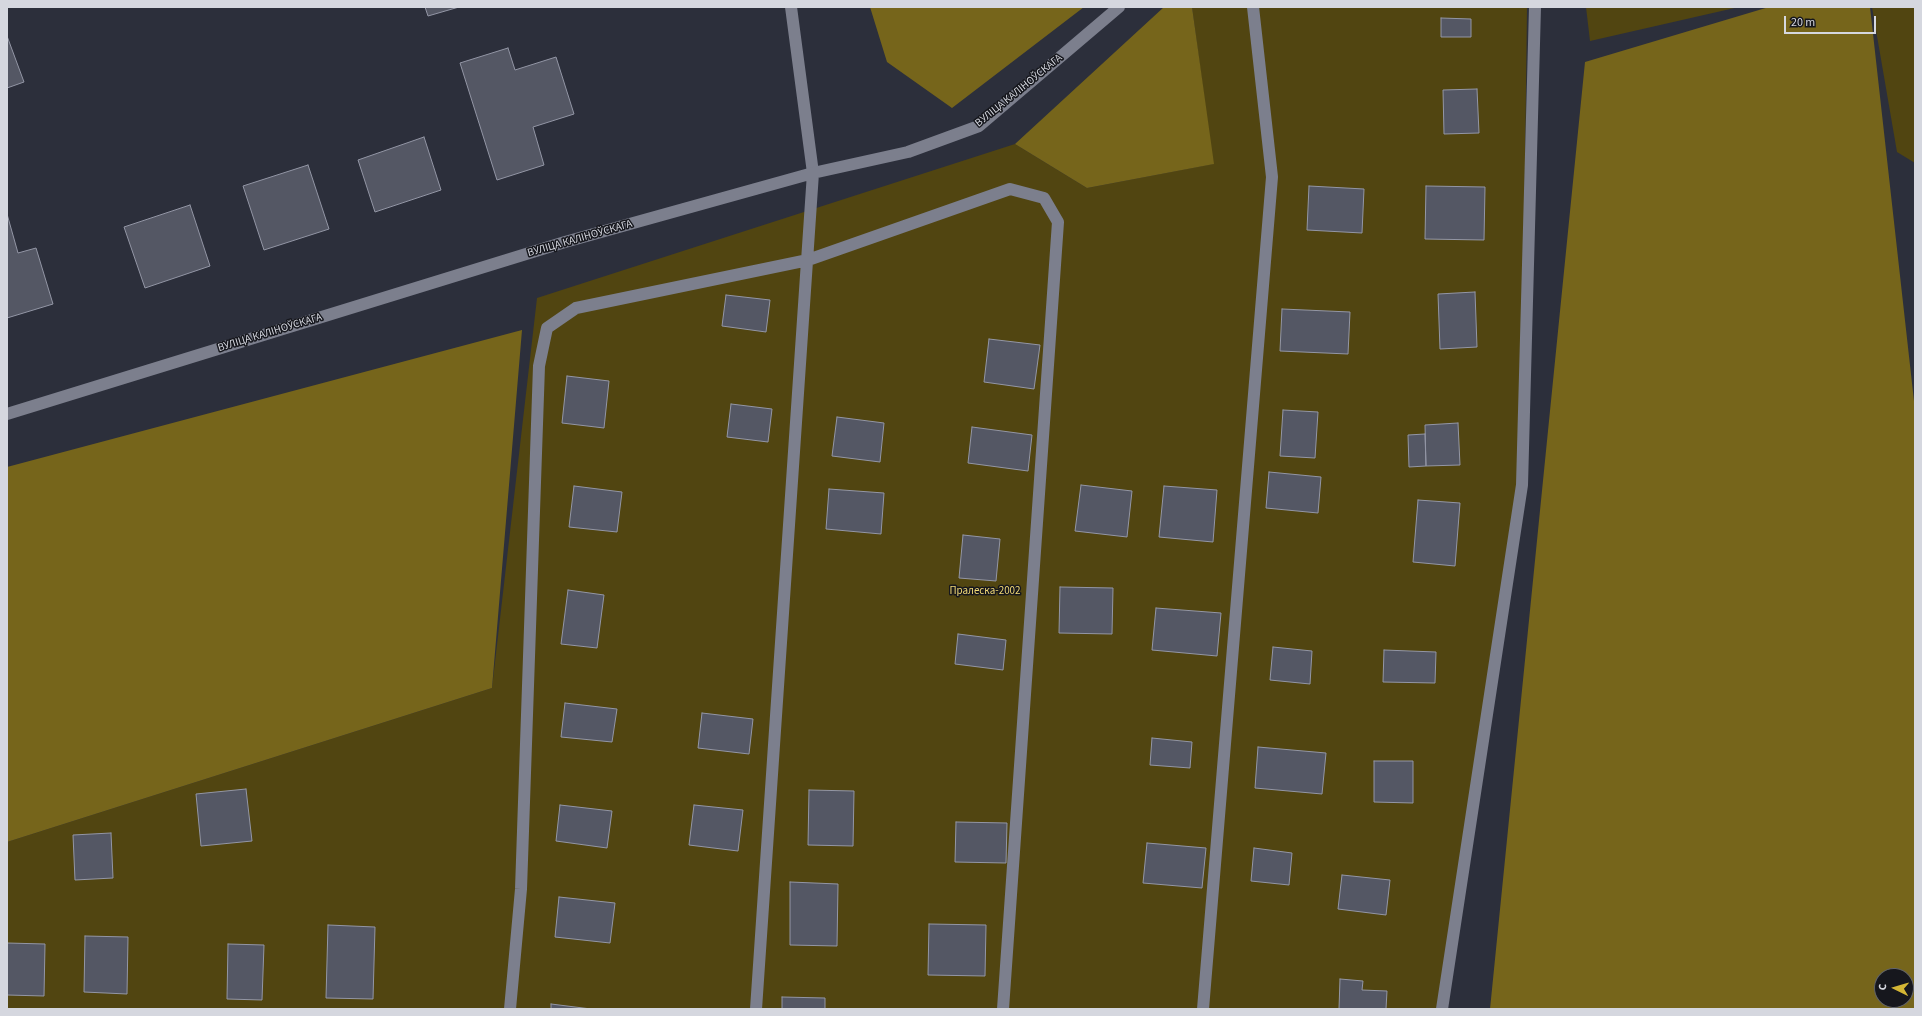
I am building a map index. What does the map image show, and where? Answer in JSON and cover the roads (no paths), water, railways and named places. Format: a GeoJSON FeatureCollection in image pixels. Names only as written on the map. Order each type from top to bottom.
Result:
{"type":"FeatureCollection","features":[{"type":"Feature","properties":{"kind":"street"},"geometry":{"type":"LineString","coordinates":[[756,1009],[813,173],[791,7]]}},
{"type":"Feature","properties":{"kind":"street","name":"ВУЛІЦА КАЛІНОЎСКАГА"},"geometry":{"type":"LineString","coordinates":[[7,414],[565,242],[813,173],[908,152],[979,126],[1119,7]]}},
{"type":"Feature","properties":{"kind":"street"},"geometry":{"type":"LineString","coordinates":[[1203,1009],[1272,177],[1253,7]]}},
{"type":"Feature","properties":{"kind":"street"},"geometry":{"type":"LineString","coordinates":[[1442,1009],[1522,485],[1535,7]]}},
{"type":"Feature","properties":{"kind":"street"},"geometry":{"type":"LineString","coordinates":[[510,1009],[521,889],[539,366],[547,328],[576,308],[808,260],[1010,189],[1044,198],[1058,222],[1003,1009]]}},
{"type":"Feature","properties":{"kind":"park label","name":"Пралеска-2002"},"geometry":{"type":"Point","coordinates":[985,592]}}]}
